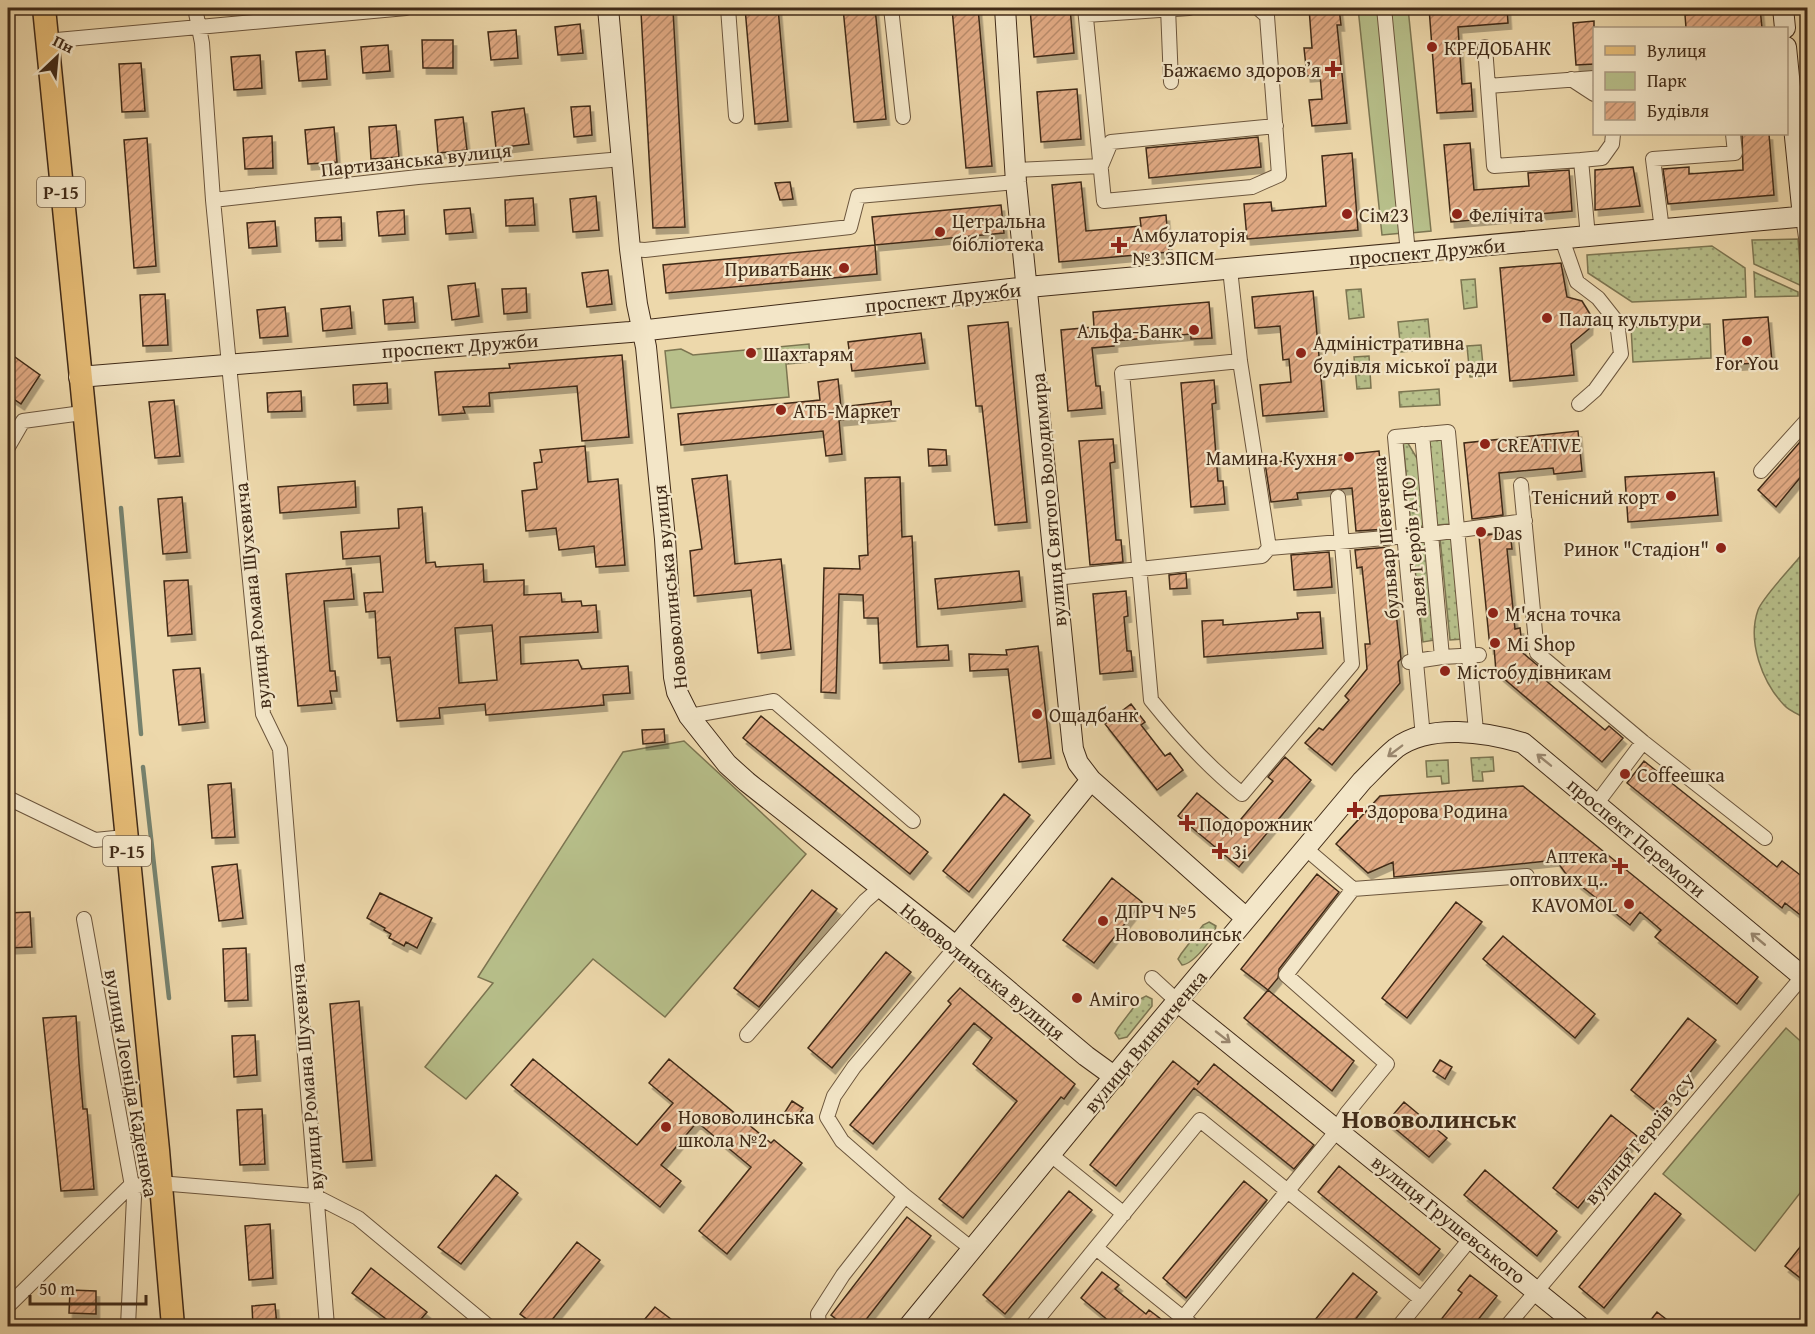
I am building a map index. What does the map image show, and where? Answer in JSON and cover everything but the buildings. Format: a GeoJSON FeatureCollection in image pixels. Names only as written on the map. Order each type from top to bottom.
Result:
{"type":"FeatureCollection","features":[{"type":"Feature","properties":{"kind":"main road","name":"Р-15"},"geometry":{"type":"LineString","coordinates":[[44,8],[82,413],[158,1150],[172,1326]]}},
{"type":"Feature","properties":{"kind":"street","name":"вулиця Романа Шухевича"},"geometry":{"type":"LineString","coordinates":[[195,8],[199,28],[228,363],[263,714],[280,749],[327,1326]]}},
{"type":"Feature","properties":{"kind":"street"},"geometry":{"type":"LineString","coordinates":[[46,41],[406,8]]}},
{"type":"Feature","properties":{"kind":"street","name":"Нововолинська вулиця"},"geometry":{"type":"LineString","coordinates":[[609,8],[630,249],[637,304],[643,330],[665,539],[672,662],[677,692],[689,716],[726,764],[956,947],[1086,1056],[1115,1077]]}},
{"type":"Feature","properties":{"kind":"street"},"geometry":{"type":"LineString","coordinates":[[728,8],[736,116]]}},
{"type":"Feature","properties":{"kind":"street"},"geometry":{"type":"LineString","coordinates":[[891,8],[903,117]]}},
{"type":"Feature","properties":{"kind":"street","name":"вулиця Святого Володимира"},"geometry":{"type":"LineString","coordinates":[[1005,8],[1016,176],[1073,748],[1077,763],[1091,780],[1246,918]]}},
{"type":"Feature","properties":{"kind":"street"},"geometry":{"type":"LineString","coordinates":[[1168,8],[1171,82]]}},
{"type":"Feature","properties":{"kind":"street"},"geometry":{"type":"LineString","coordinates":[[1189,8],[1085,11],[1104,201],[1252,187],[1279,175],[1267,16],[1258,8]]}},
{"type":"Feature","properties":{"kind":"street"},"geometry":{"type":"LineString","coordinates":[[1384,8],[1408,253]]}},
{"type":"Feature","properties":{"kind":"street"},"geometry":{"type":"LineString","coordinates":[[1783,8],[1785,27]]}},
{"type":"Feature","properties":{"kind":"street"},"geometry":{"type":"LineString","coordinates":[[1485,47],[1494,166],[1602,158],[1612,144],[1613,135]]}},
{"type":"Feature","properties":{"kind":"street"},"geometry":{"type":"LineString","coordinates":[[1488,86],[1593,78]]}},
{"type":"Feature","properties":{"kind":"street"},"geometry":{"type":"LineString","coordinates":[[1571,79],[1593,93]]}},
{"type":"Feature","properties":{"kind":"street"},"geometry":{"type":"LineString","coordinates":[[1788,81],[1808,251]]}},
{"type":"Feature","properties":{"kind":"street"},"geometry":{"type":"LineString","coordinates":[[1101,166],[1111,142],[1276,126]]}},
{"type":"Feature","properties":{"kind":"street"},"geometry":{"type":"LineString","coordinates":[[1662,230],[1653,159],[1735,153],[1733,135]]}},
{"type":"Feature","properties":{"kind":"street","name":"Партизанська вулиця"},"geometry":{"type":"LineString","coordinates":[[213,200],[418,177],[622,159]]}},
{"type":"Feature","properties":{"kind":"street"},"geometry":{"type":"LineString","coordinates":[[1581,160],[1588,237]]}},
{"type":"Feature","properties":{"kind":"street"},"geometry":{"type":"LineString","coordinates":[[630,249],[850,227],[858,196],[1101,166]]}},
{"type":"Feature","properties":{"kind":"street","name":"проспект Дружби"},"geometry":{"type":"LineString","coordinates":[[79,376],[643,330],[1028,287],[1805,217]]}},
{"type":"Feature","properties":{"kind":"street"},"geometry":{"type":"LineString","coordinates":[[1562,239],[1577,282],[1598,298],[1617,322],[1621,354],[1595,390],[1579,404]]}},
{"type":"Feature","properties":{"kind":"street"},"geometry":{"type":"LineString","coordinates":[[1230,269],[1240,361],[1269,548]]}},
{"type":"Feature","properties":{"kind":"street"},"geometry":{"type":"LineString","coordinates":[[1240,361],[1122,373],[1151,700],[1204,761],[1242,794],[1352,664],[1338,497]]}},
{"type":"Feature","properties":{"kind":"street"},"geometry":{"type":"LineString","coordinates":[[8,447],[23,421],[82,413]]}},
{"type":"Feature","properties":{"kind":"street"},"geometry":{"type":"LineString","coordinates":[[1761,471],[1808,419]]}},
{"type":"Feature","properties":{"kind":"street","name":"бульвар Шевченка"},"geometry":{"type":"LineString","coordinates":[[1423,736],[1411,662],[1404,535],[1395,437],[1422,434],[1448,432],[1458,531],[1475,655],[1476,731]]}},
{"type":"Feature","properties":{"kind":"street","name":"алея Героїв АТО"},"geometry":{"type":"LineString","coordinates":[[1422,434],[1442,657]]}},
{"type":"Feature","properties":{"kind":"street"},"geometry":{"type":"LineString","coordinates":[[1521,485],[1537,653],[1643,742],[1765,838]]}},
{"type":"Feature","properties":{"kind":"street"},"geometry":{"type":"LineString","coordinates":[[1055,578],[1262,556],[1269,548],[1431,534],[1525,521]]}},
{"type":"Feature","properties":{"kind":"street"},"geometry":{"type":"LineString","coordinates":[[1411,662],[1475,655]]}},
{"type":"Feature","properties":{"kind":"street"},"geometry":{"type":"LineString","coordinates":[[689,716],[774,701],[913,821]]}},
{"type":"Feature","properties":{"kind":"street","name":"проспект Перемоги"},"geometry":{"type":"LineString","coordinates":[[1450,733],[1476,731],[1523,743],[1805,979]]}},
{"type":"Feature","properties":{"kind":"street","name":"вулиця Винниченка"},"geometry":{"type":"LineString","coordinates":[[909,1326],[1246,918],[1378,766],[1397,747],[1423,736],[1450,733]]}},
{"type":"Feature","properties":{"kind":"street"},"geometry":{"type":"LineString","coordinates":[[1597,803],[1643,742]]}},
{"type":"Feature","properties":{"kind":"street"},"geometry":{"type":"LineString","coordinates":[[972,1249],[904,1196],[842,1141],[826,1117],[834,1096],[854,1067],[956,947],[1091,780]]}},
{"type":"Feature","properties":{"kind":"street"},"geometry":{"type":"LineString","coordinates":[[8,798],[95,840],[125,837]]}},
{"type":"Feature","properties":{"kind":"street"},"geometry":{"type":"LineString","coordinates":[[1305,848],[1353,889],[1527,876]]}},
{"type":"Feature","properties":{"kind":"street"},"geometry":{"type":"LineString","coordinates":[[747,1035],[881,887]]}},
{"type":"Feature","properties":{"kind":"street"},"geometry":{"type":"LineString","coordinates":[[1096,1248],[1188,1322],[1286,1190],[1388,1064],[1286,975],[1353,889]]}},
{"type":"Feature","properties":{"kind":"street","name":"вулиця Леоніда Каденюка"},"geometry":{"type":"LineString","coordinates":[[84,919],[132,1187],[128,1326]]}},
{"type":"Feature","properties":{"kind":"street"},"geometry":{"type":"LineString","coordinates":[[1152,978],[1177,1001]]}},
{"type":"Feature","properties":{"kind":"street","name":"вулиця Героїв ЗСУ"},"geometry":{"type":"LineString","coordinates":[[1507,1326],[1805,979]]}},
{"type":"Feature","properties":{"kind":"street","name":"вулиця Грушевського"},"geometry":{"type":"LineString","coordinates":[[1177,1001],[1337,1128],[1579,1326]]}},
{"type":"Feature","properties":{"kind":"street"},"geometry":{"type":"LineString","coordinates":[[1032,1326],[1200,1120],[1421,1299]]}},
{"type":"Feature","properties":{"kind":"street"},"geometry":{"type":"LineString","coordinates":[[1051,1155],[1124,1214]]}},
{"type":"Feature","properties":{"kind":"street"},"geometry":{"type":"LineString","coordinates":[[8,1306],[132,1187],[159,1183],[315,1196],[358,1218],[488,1326]]}},
{"type":"Feature","properties":{"kind":"street"},"geometry":{"type":"LineString","coordinates":[[819,1326],[818,1314],[843,1275],[904,1196]]}},
{"type":"Feature","properties":{"kind":"street"},"geometry":{"type":"LineString","coordinates":[[1399,1326],[1471,1238]]}},
{"type":"Feature","properties":{"kind":"green space"},"geometry":{"type":"Polygon","coordinates":[[[1358,8],[1379,8],[1403,233],[1382,235],[1358,8]]]}},
{"type":"Feature","properties":{"kind":"green space"},"geometry":{"type":"Polygon","coordinates":[[[1387,8],[1408,8],[1431,231],[1411,233],[1387,8]]]}},
{"type":"Feature","properties":{"kind":"green space"},"geometry":{"type":"Polygon","coordinates":[[[1798,239],[1802,286],[1754,264],[1752,240],[1798,239]]]}},
{"type":"Feature","properties":{"kind":"green space"},"geometry":{"type":"Polygon","coordinates":[[[1712,246],[1745,268],[1746,297],[1632,302],[1588,273],[1587,255],[1712,246]]]}},
{"type":"Feature","properties":{"kind":"green space"},"geometry":{"type":"Polygon","coordinates":[[[1754,272],[1798,292],[1798,296],[1755,297],[1754,272]]]}},
{"type":"Feature","properties":{"kind":"green space"},"geometry":{"type":"Polygon","coordinates":[[[1475,279],[1477,307],[1464,309],[1461,280],[1475,279]]]}},
{"type":"Feature","properties":{"kind":"green space"},"geometry":{"type":"Polygon","coordinates":[[[1361,289],[1364,317],[1349,319],[1346,290],[1361,289]]]}},
{"type":"Feature","properties":{"kind":"green space"},"geometry":{"type":"Polygon","coordinates":[[[1428,319],[1431,349],[1401,352],[1398,322],[1428,319]]]}},
{"type":"Feature","properties":{"kind":"green space"},"geometry":{"type":"Polygon","coordinates":[[[1710,324],[1711,358],[1633,362],[1631,327],[1710,324]]]}},
{"type":"Feature","properties":{"kind":"green space"},"geometry":{"type":"Polygon","coordinates":[[[809,344],[810,362],[786,364],[789,397],[671,408],[665,351],[681,349],[693,355],[809,344]]]}},
{"type":"Feature","properties":{"kind":"green space"},"geometry":{"type":"Polygon","coordinates":[[[1481,345],[1484,376],[1470,377],[1467,346],[1481,345]]]}},
{"type":"Feature","properties":{"kind":"green space"},"geometry":{"type":"Polygon","coordinates":[[[1369,356],[1371,388],[1357,389],[1354,357],[1369,356]]]}},
{"type":"Feature","properties":{"kind":"green space"},"geometry":{"type":"Polygon","coordinates":[[[1439,389],[1440,405],[1400,407],[1399,392],[1439,389]]]}},
{"type":"Feature","properties":{"kind":"green space"},"geometry":{"type":"Polygon","coordinates":[[[1442,437],[1450,524],[1437,525],[1429,438],[1442,437]]]}},
{"type":"Feature","properties":{"kind":"green space"},"geometry":{"type":"Polygon","coordinates":[[[1403,440],[1406,440],[1418,460],[1424,526],[1411,527],[1403,440]]]}},
{"type":"Feature","properties":{"kind":"green space"},"geometry":{"type":"Polygon","coordinates":[[[1453,537],[1463,639],[1450,640],[1440,538],[1453,537]]]}},
{"type":"Feature","properties":{"kind":"green space"},"geometry":{"type":"Polygon","coordinates":[[[1425,539],[1435,640],[1423,642],[1412,540],[1425,539]]]}},
{"type":"Feature","properties":{"kind":"green space"},"geometry":{"type":"Polygon","coordinates":[[[1807,548],[1807,719],[1786,707],[1769,685],[1759,660],[1754,635],[1755,622],[1761,604],[1807,548]]]}},
{"type":"Feature","properties":{"kind":"green space"},"geometry":{"type":"Polygon","coordinates":[[[684,741],[806,854],[665,1017],[593,959],[466,1099],[425,1067],[493,983],[478,977],[623,752],[684,741]]]}},
{"type":"Feature","properties":{"kind":"green space"},"geometry":{"type":"Polygon","coordinates":[[[1493,757],[1494,771],[1482,772],[1483,781],[1473,781],[1471,758],[1493,757]]]}},
{"type":"Feature","properties":{"kind":"green space"},"geometry":{"type":"Polygon","coordinates":[[[1448,760],[1449,783],[1442,784],[1441,776],[1427,777],[1426,761],[1448,760]]]}},
{"type":"Feature","properties":{"kind":"green space"},"geometry":{"type":"Polygon","coordinates":[[[1209,922],[1216,926],[1212,937],[1192,960],[1182,965],[1178,959],[1181,954],[1203,925],[1209,922]]]}},
{"type":"Feature","properties":{"kind":"green space"},"geometry":{"type":"Polygon","coordinates":[[[1146,996],[1152,999],[1152,1006],[1127,1037],[1119,1039],[1115,1033],[1118,1028],[1140,999],[1146,996]]]}},
{"type":"Feature","properties":{"kind":"green space"},"geometry":{"type":"Polygon","coordinates":[[[1786,1028],[1807,1047],[1807,1184],[1755,1251],[1663,1174],[1786,1028]]]}},
{"type":"Feature","properties":{"kind":"waterway"},"geometry":{"type":"LineString","coordinates":[[121,508],[141,734]]}},
{"type":"Feature","properties":{"kind":"waterway"},"geometry":{"type":"LineString","coordinates":[[143,767],[169,998]]}},
{"type":"Feature","properties":{"kind":"place","name":"КРЕДОБАНК"},"geometry":{"type":"Point","coordinates":[1432,47]}},
{"type":"Feature","properties":{"kind":"place","name":"Бажаємо здоровʼя"},"geometry":{"type":"Point","coordinates":[1333,69]}},
{"type":"Feature","properties":{"kind":"place","name":"Сім23"},"geometry":{"type":"Point","coordinates":[1347,214]}},
{"type":"Feature","properties":{"kind":"place","name":"Фелічіта"},"geometry":{"type":"Point","coordinates":[1457,214]}},
{"type":"Feature","properties":{"kind":"place","name":"Цетральна бібліотека"},"geometry":{"type":"Point","coordinates":[940,232]}},
{"type":"Feature","properties":{"kind":"place","name":"Амбулаторія №3 ЗПСМ"},"geometry":{"type":"Point","coordinates":[1119,245]}},
{"type":"Feature","properties":{"kind":"place","name":"ПриватБанк"},"geometry":{"type":"Point","coordinates":[844,268]}},
{"type":"Feature","properties":{"kind":"place","name":"Палац культури"},"geometry":{"type":"Point","coordinates":[1547,318]}},
{"type":"Feature","properties":{"kind":"place","name":"Альфа-Банк"},"geometry":{"type":"Point","coordinates":[1194,330]}},
{"type":"Feature","properties":{"kind":"place","name":"For You"},"geometry":{"type":"Point","coordinates":[1747,341]}},
{"type":"Feature","properties":{"kind":"place","name":"Шахтарям"},"geometry":{"type":"Point","coordinates":[751,353]}},
{"type":"Feature","properties":{"kind":"place","name":"Адміністративна будівля міської ради"},"geometry":{"type":"Point","coordinates":[1301,353]}},
{"type":"Feature","properties":{"kind":"place","name":"АТБ-Маркет"},"geometry":{"type":"Point","coordinates":[781,410]}},
{"type":"Feature","properties":{"kind":"place","name":"CREATIVE"},"geometry":{"type":"Point","coordinates":[1485,444]}},
{"type":"Feature","properties":{"kind":"place","name":"Мамина Кухня"},"geometry":{"type":"Point","coordinates":[1349,457]}},
{"type":"Feature","properties":{"kind":"place","name":"Тенісний корт"},"geometry":{"type":"Point","coordinates":[1671,496]}},
{"type":"Feature","properties":{"kind":"place","name":"Das"},"geometry":{"type":"Point","coordinates":[1481,532]}},
{"type":"Feature","properties":{"kind":"place","name":"Ринок \"Стадіон\""},"geometry":{"type":"Point","coordinates":[1721,548]}},
{"type":"Feature","properties":{"kind":"place","name":"М'ясна точка"},"geometry":{"type":"Point","coordinates":[1493,613]}},
{"type":"Feature","properties":{"kind":"place","name":"Mi Shop"},"geometry":{"type":"Point","coordinates":[1495,643]}},
{"type":"Feature","properties":{"kind":"place","name":"Містобудівникам"},"geometry":{"type":"Point","coordinates":[1445,671]}},
{"type":"Feature","properties":{"kind":"place","name":"Ощадбанк"},"geometry":{"type":"Point","coordinates":[1037,714]}},
{"type":"Feature","properties":{"kind":"place","name":"Coffeeшка"},"geometry":{"type":"Point","coordinates":[1625,774]}},
{"type":"Feature","properties":{"kind":"place","name":"Здорова Родина"},"geometry":{"type":"Point","coordinates":[1355,810]}},
{"type":"Feature","properties":{"kind":"place","name":"Подорожник"},"geometry":{"type":"Point","coordinates":[1187,823]}},
{"type":"Feature","properties":{"kind":"place","name":"3і"},"geometry":{"type":"Point","coordinates":[1220,851]}},
{"type":"Feature","properties":{"kind":"place","name":"Аптека оптових ц‥"},"geometry":{"type":"Point","coordinates":[1620,866]}},
{"type":"Feature","properties":{"kind":"place","name":"KAVOMOL"},"geometry":{"type":"Point","coordinates":[1629,904]}},
{"type":"Feature","properties":{"kind":"place","name":"ДПРЧ №5 Нововолинськ"},"geometry":{"type":"Point","coordinates":[1103,921]}},
{"type":"Feature","properties":{"kind":"place","name":"Аміго"},"geometry":{"type":"Point","coordinates":[1077,998]}},
{"type":"Feature","properties":{"kind":"place","name":"Нововолинська школа №2"},"geometry":{"type":"Point","coordinates":[666,1127]}},
{"type":"Feature","properties":{"kind":"district","name":"Нововолинськ"},"geometry":{"type":"Point","coordinates":[1429,1118]}}]}
